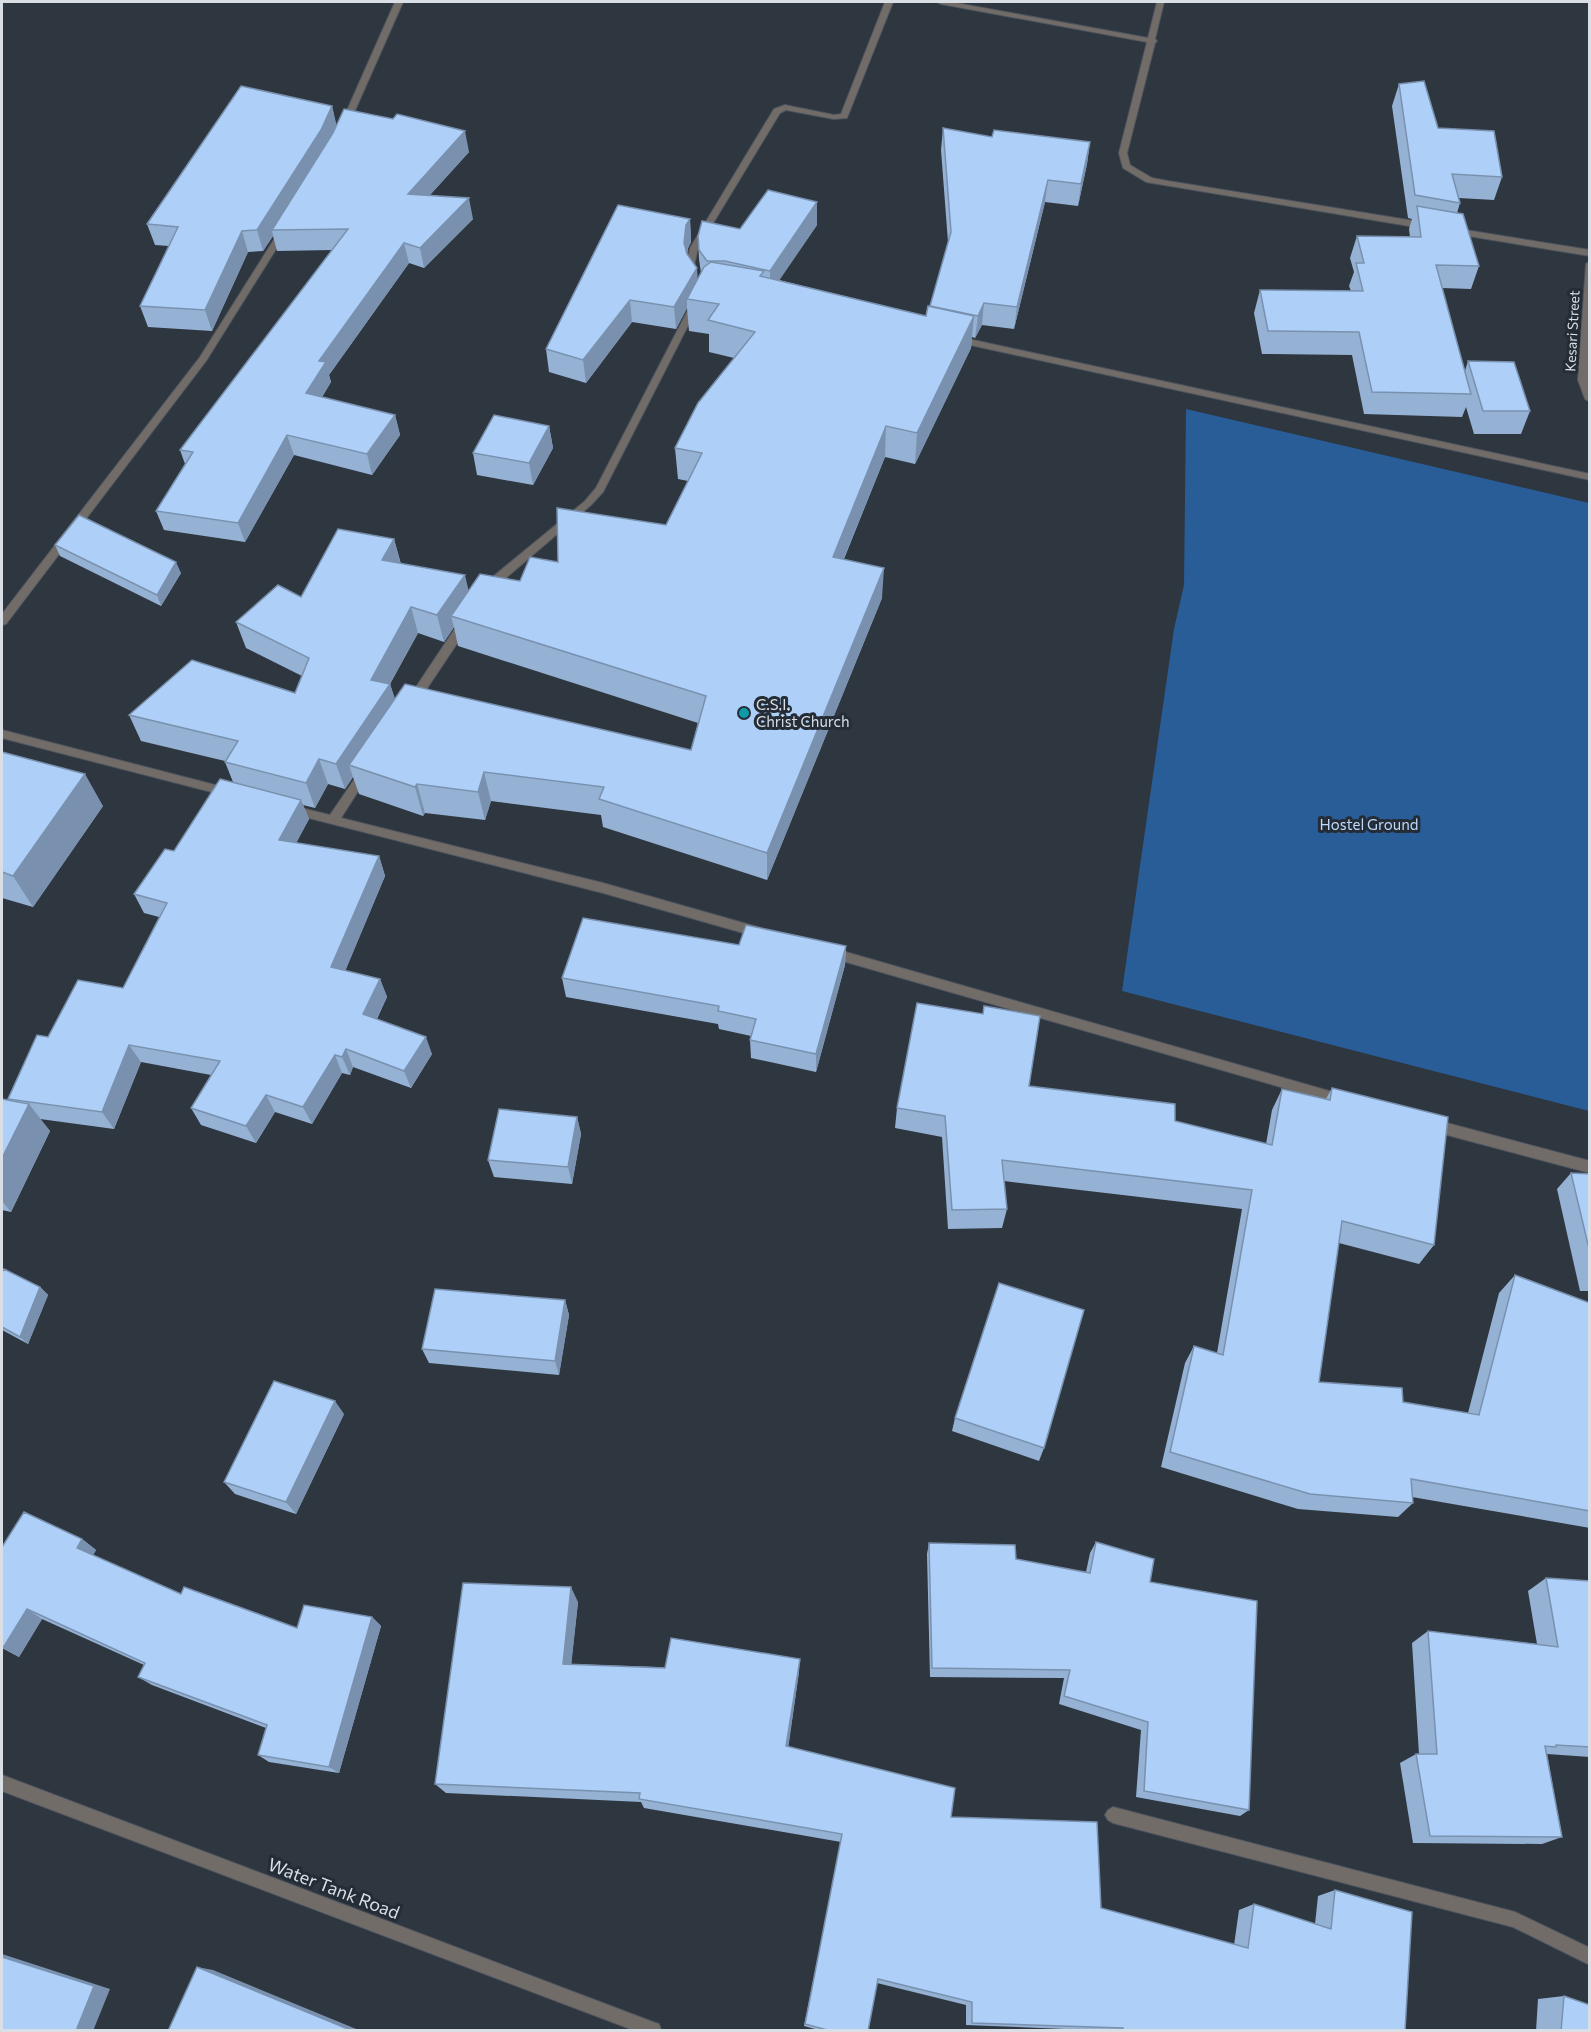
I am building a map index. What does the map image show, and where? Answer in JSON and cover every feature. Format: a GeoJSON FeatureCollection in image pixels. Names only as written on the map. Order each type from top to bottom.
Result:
{"type":"FeatureCollection","features":[{"type":"Feature","properties":{"kind":"street"},"geometry":{"type":"LineString","coordinates":[[342,130],[399,2]]}},
{"type":"Feature","properties":{"kind":"street"},"geometry":{"type":"LineString","coordinates":[[698,284],[690,266],[694,248],[777,111],[785,107],[834,117],[844,116],[889,2]]}},
{"type":"Feature","properties":{"kind":"street"},"geometry":{"type":"LineString","coordinates":[[941,2],[1153,41]]}},
{"type":"Feature","properties":{"kind":"street"},"geometry":{"type":"LineString","coordinates":[[1161,2],[1123,153],[1126,166],[1149,180],[1168,184],[1437,228]]}},
{"type":"Feature","properties":{"kind":"street"},"geometry":{"type":"LineString","coordinates":[[2,621],[203,359],[289,221]]}},
{"type":"Feature","properties":{"kind":"street"},"geometry":{"type":"LineString","coordinates":[[1449,230],[1590,253]]}},
{"type":"Feature","properties":{"kind":"street","name":"Kesari Street"},"geometry":{"type":"LineString","coordinates":[[1590,264],[1583,380],[1590,399]]}},
{"type":"Feature","properties":{"kind":"street"},"geometry":{"type":"LineString","coordinates":[[482,596],[489,587],[588,503],[600,490],[700,295]]}},
{"type":"Feature","properties":{"kind":"street"},"geometry":{"type":"LineString","coordinates":[[947,337],[1590,477]]}},
{"type":"Feature","properties":{"kind":"street"},"geometry":{"type":"LineString","coordinates":[[404,713],[469,616]]}},
{"type":"Feature","properties":{"kind":"street"},"geometry":{"type":"LineString","coordinates":[[2,734],[242,796]]}},
{"type":"Feature","properties":{"kind":"street"},"geometry":{"type":"LineString","coordinates":[[333,820],[372,762]]}},
{"type":"Feature","properties":{"kind":"street"},"geometry":{"type":"LineString","coordinates":[[276,805],[603,888],[770,936]]}},
{"type":"Feature","properties":{"kind":"street"},"geometry":{"type":"LineString","coordinates":[[816,949],[1352,1103]]}},
{"type":"Feature","properties":{"kind":"street"},"geometry":{"type":"LineString","coordinates":[[1420,1122],[1590,1167]]}},
{"type":"Feature","properties":{"kind":"street","name":"Water Tank Road"},"geometry":{"type":"LineString","coordinates":[[2,1783],[653,2031]]}},
{"type":"Feature","properties":{"kind":"street"},"geometry":{"type":"LineString","coordinates":[[1113,1815],[1515,1920],[1590,1957]]}},
{"type":"Feature","properties":{"kind":"green space","name":"Hostel Ground"},"geometry":{"type":"Polygon","coordinates":[[[1186,409],[1589,503],[1589,1111],[1122,991],[1174,629],[1184,585],[1186,409]]]}},
{"type":"Feature","properties":{"kind":"building"},"geometry":{"type":"Polygon","coordinates":[[[1424,81],[1438,128],[1494,131],[1502,177],[1452,174],[1460,203],[1415,195],[1399,84],[1424,81]]]}},
{"type":"Feature","properties":{"kind":"building"},"geometry":{"type":"Polygon","coordinates":[[[241,86],[332,106],[321,130],[257,230],[242,231],[205,310],[140,306],[178,227],[147,224],[241,86]]]}},
{"type":"Feature","properties":{"kind":"building"},"geometry":{"type":"Polygon","coordinates":[[[344,109],[393,119],[397,114],[465,131],[408,194],[469,198],[420,248],[404,243],[319,361],[326,362],[306,393],[395,415],[367,454],[287,435],[238,523],[156,511],[193,452],[180,450],[348,229],[272,230],[333,133],[344,109]]]}},
{"type":"Feature","properties":{"kind":"building"},"geometry":{"type":"Polygon","coordinates":[[[943,128],[992,137],[994,130],[1090,142],[1081,184],[1048,180],[1017,307],[984,303],[978,316],[930,306],[951,232],[943,128]]]}},
{"type":"Feature","properties":{"kind":"building"},"geometry":{"type":"Polygon","coordinates":[[[768,190],[817,202],[770,271],[725,261],[707,261],[699,250],[698,236],[702,221],[740,229],[768,190]]]}},
{"type":"Feature","properties":{"kind":"building"},"geometry":{"type":"Polygon","coordinates":[[[618,205],[690,219],[686,225],[684,243],[687,254],[697,268],[674,307],[630,300],[583,360],[546,349],[618,205]]]}},
{"type":"Feature","properties":{"kind":"building"},"geometry":{"type":"Polygon","coordinates":[[[1417,206],[1463,214],[1479,266],[1436,265],[1471,394],[1372,392],[1359,332],[1268,331],[1260,290],[1363,291],[1356,263],[1364,263],[1357,236],[1421,237],[1417,206]]]}},
{"type":"Feature","properties":{"kind":"building"},"geometry":{"type":"Polygon","coordinates":[[[711,262],[764,271],[760,276],[926,316],[928,306],[974,316],[917,433],[886,426],[833,557],[884,568],[767,853],[599,799],[604,787],[484,772],[478,792],[417,784],[415,787],[349,765],[405,684],[691,750],[706,696],[451,616],[480,574],[520,581],[530,557],[558,562],[557,508],[666,525],[702,453],[675,448],[698,403],[755,332],[708,320],[719,304],[687,299],[704,267],[711,262]]]}},
{"type":"Feature","properties":{"kind":"building"},"geometry":{"type":"Polygon","coordinates":[[[1468,361],[1514,362],[1530,411],[1483,411],[1468,361]]]}},
{"type":"Feature","properties":{"kind":"building"},"geometry":{"type":"Polygon","coordinates":[[[494,415],[549,426],[529,463],[473,453],[494,415]]]}},
{"type":"Feature","properties":{"kind":"building"},"geometry":{"type":"Polygon","coordinates":[[[79,515],[176,562],[157,595],[55,545],[79,515]]]}},
{"type":"Feature","properties":{"kind":"building"},"geometry":{"type":"Polygon","coordinates":[[[338,529],[394,539],[382,560],[465,575],[437,615],[411,607],[371,680],[390,684],[336,764],[319,759],[306,783],[225,762],[238,741],[129,715],[192,660],[295,693],[309,658],[236,622],[278,585],[301,597],[338,529]]]}},
{"type":"Feature","properties":{"kind":"building"},"geometry":{"type":"Polygon","coordinates":[[[2,752],[85,774],[13,876],[2,872],[2,752]]]}},
{"type":"Feature","properties":{"kind":"building"},"geometry":{"type":"Polygon","coordinates":[[[220,779],[301,800],[279,840],[379,856],[331,967],[380,979],[363,1014],[426,1037],[404,1071],[346,1049],[342,1057],[335,1055],[303,1107],[266,1095],[246,1126],[191,1108],[220,1061],[129,1045],[102,1112],[8,1099],[37,1035],[48,1037],[78,980],[123,988],[167,903],[134,894],[165,849],[174,851],[220,779]]]}},
{"type":"Feature","properties":{"kind":"building"},"geometry":{"type":"Polygon","coordinates":[[[583,918],[739,945],[746,925],[846,946],[816,1054],[750,1040],[756,1019],[718,1011],[719,1006],[562,978],[583,918]]]}},
{"type":"Feature","properties":{"kind":"building"},"geometry":{"type":"Polygon","coordinates":[[[917,1003],[983,1014],[984,1006],[1040,1016],[1029,1086],[1175,1104],[1175,1121],[1272,1145],[1282,1089],[1330,1100],[1332,1088],[1448,1117],[1434,1245],[1342,1221],[1319,1382],[1402,1388],[1403,1402],[1479,1415],[1515,1275],[1590,1303],[1590,1511],[1411,1479],[1413,1503],[1310,1494],[1170,1452],[1194,1346],[1223,1355],[1252,1190],[1002,1160],[1007,1209],[952,1210],[945,1116],[897,1108],[917,1003]]]}},
{"type":"Feature","properties":{"kind":"building"},"geometry":{"type":"Polygon","coordinates":[[[2,1099],[29,1104],[2,1158],[2,1099]]]}},
{"type":"Feature","properties":{"kind":"building"},"geometry":{"type":"Polygon","coordinates":[[[499,1109],[577,1117],[568,1167],[488,1160],[499,1109]]]}},
{"type":"Feature","properties":{"kind":"building"},"geometry":{"type":"Polygon","coordinates":[[[1571,1173],[1590,1174],[1590,1253],[1571,1173]]]}},
{"type":"Feature","properties":{"kind":"building"},"geometry":{"type":"Polygon","coordinates":[[[4,1269],[40,1287],[20,1337],[2,1327],[2,1272],[4,1269]]]}},
{"type":"Feature","properties":{"kind":"building"},"geometry":{"type":"Polygon","coordinates":[[[999,1283],[1084,1310],[1044,1448],[955,1418],[999,1283]]]}},
{"type":"Feature","properties":{"kind":"building"},"geometry":{"type":"Polygon","coordinates":[[[435,1289],[565,1300],[555,1361],[422,1349],[435,1289]]]}},
{"type":"Feature","properties":{"kind":"building"},"geometry":{"type":"Polygon","coordinates":[[[274,1381],[335,1401],[286,1502],[224,1482],[274,1381]]]}},
{"type":"Feature","properties":{"kind":"building"},"geometry":{"type":"Polygon","coordinates":[[[24,1512],[82,1539],[77,1548],[181,1594],[184,1587],[297,1628],[304,1605],[372,1617],[329,1767],[258,1755],[267,1725],[138,1677],[145,1663],[27,1609],[3,1648],[2,1547],[24,1512]]]}},
{"type":"Feature","properties":{"kind":"building"},"geometry":{"type":"Polygon","coordinates":[[[1096,1542],[1154,1559],[1150,1582],[1257,1601],[1249,1810],[1144,1791],[1148,1722],[1064,1696],[1070,1670],[932,1668],[929,1543],[1015,1545],[1016,1559],[1090,1573],[1096,1542]]]}},
{"type":"Feature","properties":{"kind":"building"},"geometry":{"type":"Polygon","coordinates":[[[1546,1578],[1590,1581],[1590,1747],[1545,1746],[1562,1837],[1430,1836],[1416,1754],[1437,1754],[1428,1631],[1558,1647],[1546,1578]]]}},
{"type":"Feature","properties":{"kind":"building"},"geometry":{"type":"Polygon","coordinates":[[[463,1583],[571,1587],[563,1664],[665,1668],[671,1638],[800,1659],[786,1746],[955,1788],[951,1817],[1097,1822],[1101,1908],[1248,1948],[1254,1904],[1331,1929],[1335,1890],[1412,1912],[1405,2031],[1123,2031],[1123,2028],[972,2023],[972,2002],[878,1979],[868,2031],[831,2031],[805,2024],[842,1834],[639,1799],[640,1793],[435,1784],[463,1583]]]}},
{"type":"Feature","properties":{"kind":"building"},"geometry":{"type":"Polygon","coordinates":[[[2,1957],[94,1986],[76,2031],[2,2031],[2,1957]]]}},
{"type":"Feature","properties":{"kind":"building"},"geometry":{"type":"Polygon","coordinates":[[[197,1967],[353,2031],[168,2031],[197,1967]]]}},
{"type":"Feature","properties":{"kind":"building"},"geometry":{"type":"Polygon","coordinates":[[[1564,1996],[1590,2005],[1590,2031],[1561,2031],[1564,1996]]]}},
{"type":"Feature","properties":{"kind":"place","name":"C.S.I. Christ Church"},"geometry":{"type":"Point","coordinates":[744,713]}}]}
